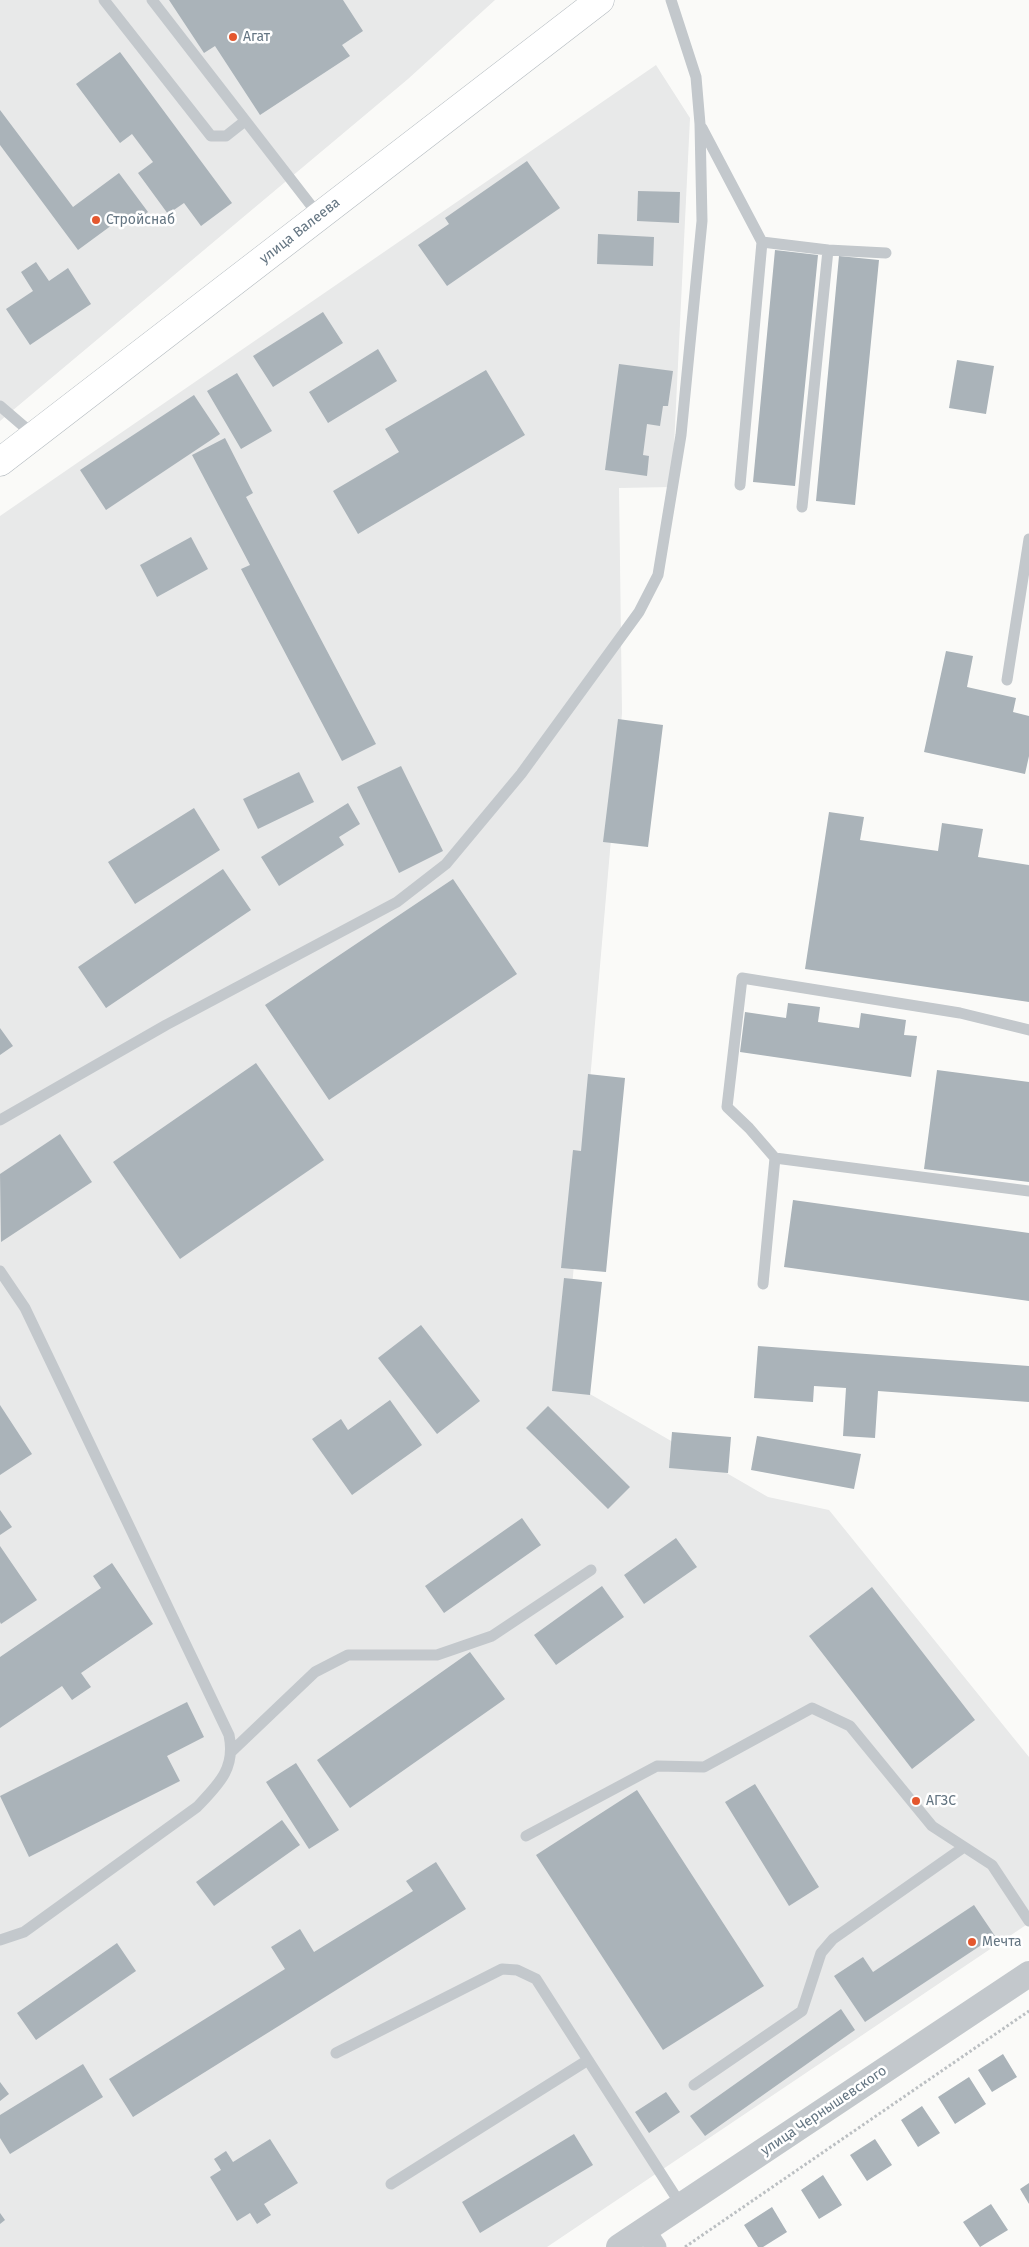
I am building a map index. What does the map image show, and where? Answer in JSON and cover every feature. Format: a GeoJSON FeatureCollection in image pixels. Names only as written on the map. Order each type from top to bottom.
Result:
{"type":"FeatureCollection","features":[{"type":"Feature","properties":{"kind":"main road","name":"улица Валеева"},"geometry":{"type":"LineString","coordinates":[[0,462],[600,0]]}},
{"type":"Feature","properties":{"kind":"street","name":"улица Чернышевского"},"geometry":{"type":"LineString","coordinates":[[619,2247],[650,2238],[681,2205],[1029,1974]]}},
{"type":"Feature","properties":{"kind":"lane"},"geometry":{"type":"LineString","coordinates":[[104,0],[211,136],[226,136],[245,121]]}},
{"type":"Feature","properties":{"kind":"lane"},"geometry":{"type":"LineString","coordinates":[[152,0],[320,217]]}},
{"type":"Feature","properties":{"kind":"lane"},"geometry":{"type":"LineString","coordinates":[[0,1120],[166,1025],[397,902],[446,864],[521,774],[639,612],[658,575],[681,435],[702,221],[700,124],[696,77],[671,0]]}},
{"type":"Feature","properties":{"kind":"lane"},"geometry":{"type":"LineString","coordinates":[[700,124],[762,242],[740,485]]}},
{"type":"Feature","properties":{"kind":"lane"},"geometry":{"type":"LineString","coordinates":[[762,242],[828,250],[886,253]]}},
{"type":"Feature","properties":{"kind":"lane"},"geometry":{"type":"LineString","coordinates":[[802,507],[828,250]]}},
{"type":"Feature","properties":{"kind":"lane"},"geometry":{"type":"LineString","coordinates":[[0,406],[35,436]]}},
{"type":"Feature","properties":{"kind":"lane"},"geometry":{"type":"LineString","coordinates":[[1007,680],[1029,539]]}},
{"type":"Feature","properties":{"kind":"lane"},"geometry":{"type":"LineString","coordinates":[[1029,1030],[960,1013],[742,978],[727,1107],[749,1128],[775,1158],[1029,1191]]}},
{"type":"Feature","properties":{"kind":"lane"},"geometry":{"type":"LineString","coordinates":[[762,1284],[775,1158]]}},
{"type":"Feature","properties":{"kind":"lane"},"geometry":{"type":"LineString","coordinates":[[0,1271],[25,1308],[229,1735],[232,1751],[229,1766],[218,1786],[198,1807],[24,1932],[0,1940]]}},
{"type":"Feature","properties":{"kind":"lane"},"geometry":{"type":"LineString","coordinates":[[232,1751],[315,1672],[348,1655],[437,1655],[492,1636],[591,1570]]}},
{"type":"Feature","properties":{"kind":"lane"},"geometry":{"type":"LineString","coordinates":[[526,1836],[657,1766],[704,1767],[812,1708],[850,1726],[932,1826],[992,1865],[1029,1921]]}},
{"type":"Feature","properties":{"kind":"lane"},"geometry":{"type":"LineString","coordinates":[[694,2085],[802,2011],[821,1953],[833,1939],[964,1847]]}},
{"type":"Feature","properties":{"kind":"lane"},"geometry":{"type":"LineString","coordinates":[[336,2053],[502,1969],[517,1970],[536,1978],[681,2205]]}},
{"type":"Feature","properties":{"kind":"lane"},"geometry":{"type":"LineString","coordinates":[[391,2184],[588,2060]]}},
{"type":"Feature","properties":{"kind":"path"},"geometry":{"type":"LineString","coordinates":[[685,2247],[1029,2011]]}},
{"type":"Feature","properties":{"kind":"shaded area"},"geometry":{"type":"Polygon","coordinates":[[[0,0],[495,0],[408,79],[0,421],[0,0]]]}},
{"type":"Feature","properties":{"kind":"shaded area"},"geometry":{"type":"Polygon","coordinates":[[[656,65],[690,118],[672,487],[619,488],[622,713],[564,1379],[768,1497],[829,1510],[1029,1757],[1029,1923],[547,2247],[0,2247],[0,516],[656,65]]]}},
{"type":"Feature","properties":{"kind":"building"},"geometry":{"type":"Polygon","coordinates":[[[169,0],[343,0],[363,31],[342,45],[350,56],[260,115],[215,46],[204,53],[169,0]]]}},
{"type":"Feature","properties":{"kind":"building"},"geometry":{"type":"Polygon","coordinates":[[[120,52],[232,203],[201,226],[184,203],[168,214],[138,173],[153,162],[132,134],[120,143],[76,84],[120,52]]]}},
{"type":"Feature","properties":{"kind":"building"},"geometry":{"type":"Polygon","coordinates":[[[0,110],[73,207],[119,173],[148,212],[133,223],[127,214],[78,250],[0,145],[0,110]]]}},
{"type":"Feature","properties":{"kind":"building"},"geometry":{"type":"Polygon","coordinates":[[[527,161],[560,208],[447,286],[418,245],[449,224],[445,218],[527,161]]]}},
{"type":"Feature","properties":{"kind":"building"},"geometry":{"type":"Polygon","coordinates":[[[638,191],[680,192],[679,223],[637,221],[638,191]]]}},
{"type":"Feature","properties":{"kind":"building"},"geometry":{"type":"Polygon","coordinates":[[[598,234],[654,237],[653,266],[597,264],[598,234]]]}},
{"type":"Feature","properties":{"kind":"building"},"geometry":{"type":"Polygon","coordinates":[[[775,250],[818,255],[795,486],[753,482],[775,250]]]}},
{"type":"Feature","properties":{"kind":"building"},"geometry":{"type":"Polygon","coordinates":[[[839,256],[879,260],[855,505],[816,501],[839,256]]]}},
{"type":"Feature","properties":{"kind":"building"},"geometry":{"type":"Polygon","coordinates":[[[36,262],[49,281],[68,268],[91,304],[30,345],[6,309],[33,291],[21,272],[36,262]]]}},
{"type":"Feature","properties":{"kind":"building"},"geometry":{"type":"Polygon","coordinates":[[[323,312],[343,343],[273,387],[253,356],[323,312]]]}},
{"type":"Feature","properties":{"kind":"building"},"geometry":{"type":"Polygon","coordinates":[[[378,349],[397,381],[328,423],[309,392],[378,349]]]}},
{"type":"Feature","properties":{"kind":"building"},"geometry":{"type":"Polygon","coordinates":[[[957,360],[994,366],[986,414],[949,408],[957,360]]]}},
{"type":"Feature","properties":{"kind":"building"},"geometry":{"type":"Polygon","coordinates":[[[619,364],[673,371],[668,406],[663,406],[660,426],[647,424],[643,455],[649,456],[647,476],[605,470],[619,364]]]}},
{"type":"Feature","properties":{"kind":"building"},"geometry":{"type":"Polygon","coordinates":[[[486,370],[525,435],[358,534],[333,491],[399,452],[385,429],[486,370]]]}},
{"type":"Feature","properties":{"kind":"building"},"geometry":{"type":"Polygon","coordinates":[[[237,373],[272,431],[241,449],[207,391],[237,373]]]}},
{"type":"Feature","properties":{"kind":"building"},"geometry":{"type":"Polygon","coordinates":[[[194,395],[220,434],[106,510],[80,470],[194,395]]]}},
{"type":"Feature","properties":{"kind":"building"},"geometry":{"type":"Polygon","coordinates":[[[225,438],[253,493],[246,497],[376,744],[342,761],[241,569],[250,565],[192,455],[225,438]]]}},
{"type":"Feature","properties":{"kind":"building"},"geometry":{"type":"Polygon","coordinates":[[[191,537],[208,569],[157,597],[140,565],[191,537]]]}},
{"type":"Feature","properties":{"kind":"building"},"geometry":{"type":"Polygon","coordinates":[[[946,651],[973,656],[967,687],[1016,698],[1013,712],[1029,716],[1029,756],[1025,774],[924,752],[946,651]]]}},
{"type":"Feature","properties":{"kind":"building"},"geometry":{"type":"Polygon","coordinates":[[[618,719],[663,725],[648,847],[603,842],[618,719]]]}},
{"type":"Feature","properties":{"kind":"building"},"geometry":{"type":"Polygon","coordinates":[[[401,766],[443,851],[399,873],[357,787],[401,766]]]}},
{"type":"Feature","properties":{"kind":"building"},"geometry":{"type":"Polygon","coordinates":[[[299,772],[314,802],[258,829],[243,799],[299,772]]]}},
{"type":"Feature","properties":{"kind":"building"},"geometry":{"type":"Polygon","coordinates":[[[348,803],[360,824],[339,837],[344,845],[279,886],[261,857],[348,803]]]}},
{"type":"Feature","properties":{"kind":"building"},"geometry":{"type":"Polygon","coordinates":[[[194,808],[220,850],[135,904],[108,862],[194,808]]]}},
{"type":"Feature","properties":{"kind":"building"},"geometry":{"type":"Polygon","coordinates":[[[829,812],[864,817],[860,840],[938,851],[942,823],[983,829],[978,857],[1029,865],[1029,1002],[805,969],[829,812]]]}},
{"type":"Feature","properties":{"kind":"building"},"geometry":{"type":"Polygon","coordinates":[[[223,869],[251,910],[106,1008],[78,967],[223,869]]]}},
{"type":"Feature","properties":{"kind":"building"},"geometry":{"type":"Polygon","coordinates":[[[453,879],[517,974],[329,1100],[265,1005],[453,879]]]}},
{"type":"Feature","properties":{"kind":"building"},"geometry":{"type":"Polygon","coordinates":[[[788,1003],[820,1007],[818,1022],[859,1028],[861,1013],[906,1020],[904,1035],[917,1036],[911,1077],[740,1052],[745,1012],[786,1018],[788,1003]]]}},
{"type":"Feature","properties":{"kind":"building"},"geometry":{"type":"Polygon","coordinates":[[[0,1028],[13,1046],[0,1055],[0,1028]]]}},
{"type":"Feature","properties":{"kind":"building"},"geometry":{"type":"Polygon","coordinates":[[[256,1063],[324,1160],[180,1259],[113,1162],[256,1063]]]}},
{"type":"Feature","properties":{"kind":"building"},"geometry":{"type":"Polygon","coordinates":[[[937,1070],[1029,1082],[1029,1182],[924,1169],[937,1070]]]}},
{"type":"Feature","properties":{"kind":"building"},"geometry":{"type":"Polygon","coordinates":[[[588,1074],[625,1078],[606,1272],[561,1268],[573,1150],[581,1151],[588,1074]]]}},
{"type":"Feature","properties":{"kind":"building"},"geometry":{"type":"Polygon","coordinates":[[[60,1134],[92,1182],[1,1242],[0,1174],[60,1134]]]}},
{"type":"Feature","properties":{"kind":"building"},"geometry":{"type":"Polygon","coordinates":[[[793,1200],[1029,1233],[1029,1301],[784,1267],[793,1200]]]}},
{"type":"Feature","properties":{"kind":"building"},"geometry":{"type":"Polygon","coordinates":[[[564,1278],[602,1282],[590,1395],[552,1391],[564,1278]]]}},
{"type":"Feature","properties":{"kind":"building"},"geometry":{"type":"Polygon","coordinates":[[[421,1325],[480,1401],[437,1434],[378,1358],[421,1325]]]}},
{"type":"Feature","properties":{"kind":"building"},"geometry":{"type":"Polygon","coordinates":[[[758,1346],[1029,1366],[1029,1402],[878,1391],[875,1438],[843,1436],[846,1388],[814,1386],[813,1402],[754,1398],[758,1346]]]}},
{"type":"Feature","properties":{"kind":"building"},"geometry":{"type":"Polygon","coordinates":[[[390,1400],[422,1445],[352,1495],[312,1439],[341,1419],[348,1430],[390,1400]]]}},
{"type":"Feature","properties":{"kind":"building"},"geometry":{"type":"Polygon","coordinates":[[[0,1405],[32,1454],[0,1475],[0,1405]]]}},
{"type":"Feature","properties":{"kind":"building"},"geometry":{"type":"Polygon","coordinates":[[[548,1406],[630,1487],[608,1509],[526,1428],[548,1406]]]}},
{"type":"Feature","properties":{"kind":"building"},"geometry":{"type":"Polygon","coordinates":[[[672,1432],[731,1437],[728,1473],[669,1468],[672,1432]]]}},
{"type":"Feature","properties":{"kind":"building"},"geometry":{"type":"Polygon","coordinates":[[[757,1436],[861,1454],[854,1489],[751,1470],[757,1436]]]}},
{"type":"Feature","properties":{"kind":"building"},"geometry":{"type":"Polygon","coordinates":[[[0,1510],[12,1527],[0,1535],[0,1510]]]}},
{"type":"Feature","properties":{"kind":"building"},"geometry":{"type":"Polygon","coordinates":[[[522,1518],[541,1545],[444,1613],[425,1586],[522,1518]]]}},
{"type":"Feature","properties":{"kind":"building"},"geometry":{"type":"Polygon","coordinates":[[[676,1538],[697,1567],[644,1604],[624,1575],[676,1538]]]}},
{"type":"Feature","properties":{"kind":"building"},"geometry":{"type":"Polygon","coordinates":[[[0,1546],[37,1600],[1,1624],[0,1622],[0,1546]]]}},
{"type":"Feature","properties":{"kind":"building"},"geometry":{"type":"Polygon","coordinates":[[[112,1563],[153,1624],[81,1673],[91,1687],[72,1700],[62,1686],[0,1728],[0,1657],[101,1588],[93,1576],[112,1563]]]}},
{"type":"Feature","properties":{"kind":"building"},"geometry":{"type":"Polygon","coordinates":[[[602,1586],[624,1617],[556,1665],[534,1635],[602,1586]]]}},
{"type":"Feature","properties":{"kind":"building"},"geometry":{"type":"Polygon","coordinates":[[[872,1587],[975,1720],[912,1769],[809,1636],[872,1587]]]}},
{"type":"Feature","properties":{"kind":"building"},"geometry":{"type":"Polygon","coordinates":[[[470,1652],[505,1699],[350,1808],[317,1760],[470,1652]]]}},
{"type":"Feature","properties":{"kind":"building"},"geometry":{"type":"Polygon","coordinates":[[[187,1702],[204,1737],[167,1756],[180,1781],[29,1857],[0,1796],[187,1702]]]}},
{"type":"Feature","properties":{"kind":"building"},"geometry":{"type":"Polygon","coordinates":[[[296,1763],[339,1830],[309,1849],[266,1782],[296,1763]]]}},
{"type":"Feature","properties":{"kind":"building"},"geometry":{"type":"Polygon","coordinates":[[[755,1784],[819,1887],[789,1906],[725,1802],[755,1784]]]}},
{"type":"Feature","properties":{"kind":"building"},"geometry":{"type":"Polygon","coordinates":[[[637,1790],[764,1986],[663,2050],[536,1855],[637,1790]]]}},
{"type":"Feature","properties":{"kind":"building"},"geometry":{"type":"Polygon","coordinates":[[[282,1820],[300,1845],[214,1906],[196,1882],[282,1820]]]}},
{"type":"Feature","properties":{"kind":"building"},"geometry":{"type":"Polygon","coordinates":[[[436,1862],[466,1909],[133,2117],[109,2079],[285,1969],[271,1947],[300,1929],[314,1952],[413,1891],[406,1881],[436,1862]]]}},
{"type":"Feature","properties":{"kind":"building"},"geometry":{"type":"Polygon","coordinates":[[[974,1905],[995,1936],[865,2022],[834,1976],[863,1957],[873,1972],[974,1905]]]}},
{"type":"Feature","properties":{"kind":"building"},"geometry":{"type":"Polygon","coordinates":[[[117,1943],[136,1971],[36,2040],[17,2013],[117,1943]]]}},
{"type":"Feature","properties":{"kind":"building"},"geometry":{"type":"Polygon","coordinates":[[[841,2009],[855,2030],[705,2136],[690,2116],[841,2009]]]}},
{"type":"Feature","properties":{"kind":"building"},"geometry":{"type":"Polygon","coordinates":[[[1003,2054],[1017,2077],[992,2092],[978,2070],[1003,2054]]]}},
{"type":"Feature","properties":{"kind":"building"},"geometry":{"type":"Polygon","coordinates":[[[83,2064],[103,2097],[10,2154],[0,2138],[0,2115],[83,2064]]]}},
{"type":"Feature","properties":{"kind":"building"},"geometry":{"type":"Polygon","coordinates":[[[969,2077],[986,2104],[955,2124],[938,2097],[969,2077]]]}},
{"type":"Feature","properties":{"kind":"building"},"geometry":{"type":"Polygon","coordinates":[[[0,2082],[9,2094],[0,2101],[0,2082]]]}},
{"type":"Feature","properties":{"kind":"building"},"geometry":{"type":"Polygon","coordinates":[[[666,2092],[680,2112],[649,2133],[635,2112],[666,2092]]]}},
{"type":"Feature","properties":{"kind":"building"},"geometry":{"type":"Polygon","coordinates":[[[922,2106],[940,2133],[918,2147],[901,2120],[922,2106]]]}},
{"type":"Feature","properties":{"kind":"building"},"geometry":{"type":"Polygon","coordinates":[[[574,2134],[593,2165],[480,2233],[462,2202],[574,2134]]]}},
{"type":"Feature","properties":{"kind":"building"},"geometry":{"type":"Polygon","coordinates":[[[270,2139],[298,2183],[264,2204],[271,2215],[257,2224],[250,2213],[237,2221],[210,2177],[221,2170],[214,2159],[226,2151],[233,2162],[270,2139]]]}},
{"type":"Feature","properties":{"kind":"building"},"geometry":{"type":"Polygon","coordinates":[[[875,2139],[892,2165],[867,2181],[850,2155],[875,2139]]]}},
{"type":"Feature","properties":{"kind":"building"},"geometry":{"type":"Polygon","coordinates":[[[823,2175],[842,2205],[819,2219],[801,2190],[823,2175]]]}},
{"type":"Feature","properties":{"kind":"building"},"geometry":{"type":"Polygon","coordinates":[[[1029,2183],[1029,2204],[1020,2189],[1029,2183]]]}},
{"type":"Feature","properties":{"kind":"building"},"geometry":{"type":"Polygon","coordinates":[[[991,2204],[1008,2230],[980,2247],[963,2222],[991,2204]]]}},
{"type":"Feature","properties":{"kind":"building"},"geometry":{"type":"Polygon","coordinates":[[[772,2207],[787,2232],[763,2247],[758,2247],[744,2225],[772,2207]]]}},
{"type":"Feature","properties":{"kind":"building"},"geometry":{"type":"Polygon","coordinates":[[[0,2213],[5,2220],[0,2224],[0,2213]]]}},
{"type":"Feature","properties":{"kind":"place","name":"Агат"},"geometry":{"type":"Point","coordinates":[233,37]}},
{"type":"Feature","properties":{"kind":"place","name":"Стройснаб"},"geometry":{"type":"Point","coordinates":[96,220]}},
{"type":"Feature","properties":{"kind":"place","name":"АГЗС"},"geometry":{"type":"Point","coordinates":[916,1801]}},
{"type":"Feature","properties":{"kind":"place","name":"Мечта"},"geometry":{"type":"Point","coordinates":[972,1942]}}]}
